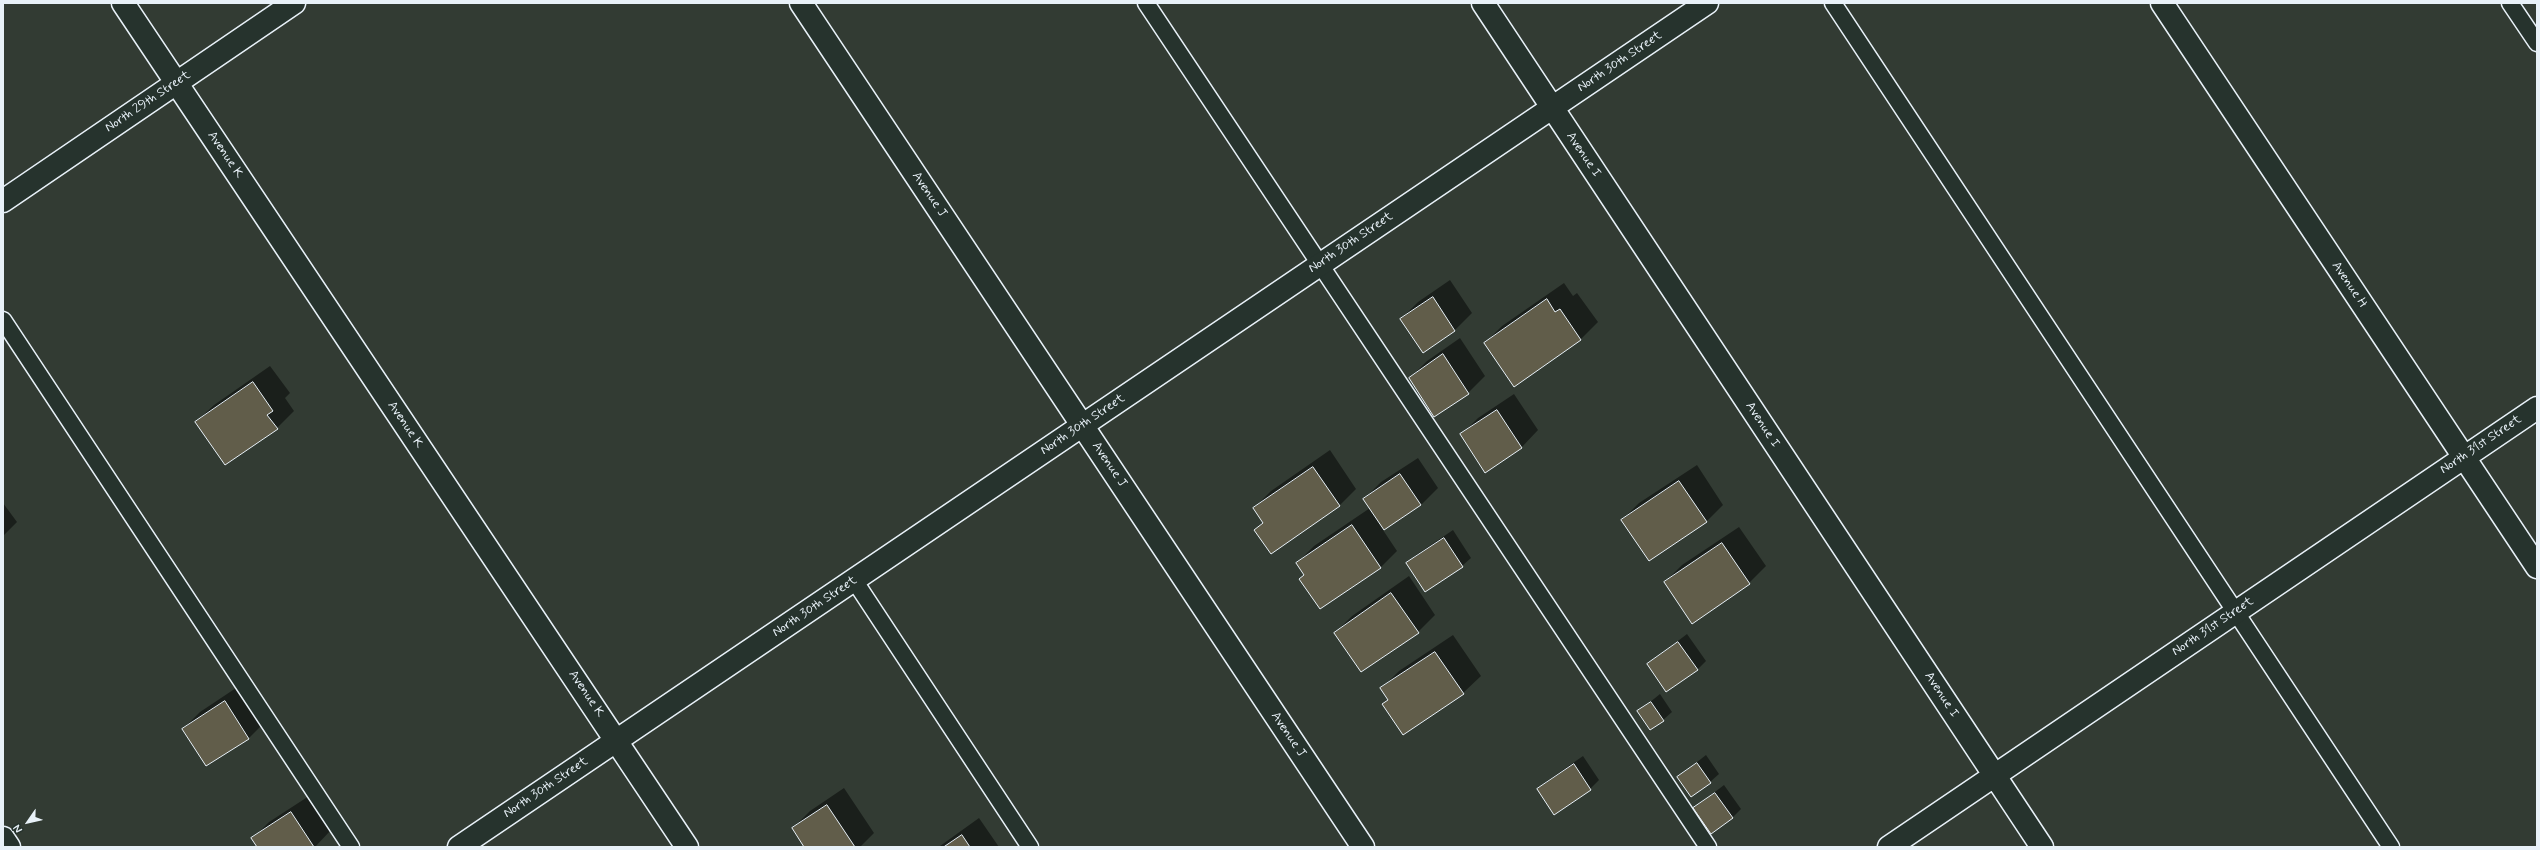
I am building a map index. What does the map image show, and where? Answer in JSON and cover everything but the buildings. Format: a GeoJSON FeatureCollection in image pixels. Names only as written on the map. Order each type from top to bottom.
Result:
{"type":"FeatureCollection","features":[{"type":"Feature","properties":{"kind":"street","name":"Avenue K"},"geometry":{"type":"LineString","coordinates":[[123,3],[687,847]]}},
{"type":"Feature","properties":{"kind":"street","name":"North 29th Street"},"geometry":{"type":"LineString","coordinates":[[3,201],[294,3]]}},
{"type":"Feature","properties":{"kind":"street","name":"Avenue J"},"geometry":{"type":"LineString","coordinates":[[801,3],[1363,847]]}},
{"type":"Feature","properties":{"kind":"street","name":"Avenue I"},"geometry":{"type":"LineString","coordinates":[[1483,3],[2042,847]]}},
{"type":"Feature","properties":{"kind":"street","name":"North 30th Street"},"geometry":{"type":"LineString","coordinates":[[459,847],[1707,3]]}},
{"type":"Feature","properties":{"kind":"street","name":"Avenue H"},"geometry":{"type":"LineString","coordinates":[[2162,3],[2537,567]]}},
{"type":"Feature","properties":{"kind":"street","name":"North 31st Street"},"geometry":{"type":"LineString","coordinates":[[1889,847],[2537,408]]}},
{"type":"Feature","properties":{"kind":"street"},"geometry":{"type":"LineString","coordinates":[[3,838],[9,847]]}},
{"type":"Feature","properties":{"kind":"lane"},"geometry":{"type":"LineString","coordinates":[[1146,3],[1708,847]]}},
{"type":"Feature","properties":{"kind":"lane"},"geometry":{"type":"LineString","coordinates":[[1833,3],[2391,847]]}},
{"type":"Feature","properties":{"kind":"lane"},"geometry":{"type":"LineString","coordinates":[[2510,3],[2537,43]]}},
{"type":"Feature","properties":{"kind":"lane"},"geometry":{"type":"LineString","coordinates":[[3,320],[351,847]]}},
{"type":"Feature","properties":{"kind":"lane"},"geometry":{"type":"LineString","coordinates":[[854,580],[1030,847]]}}]}
